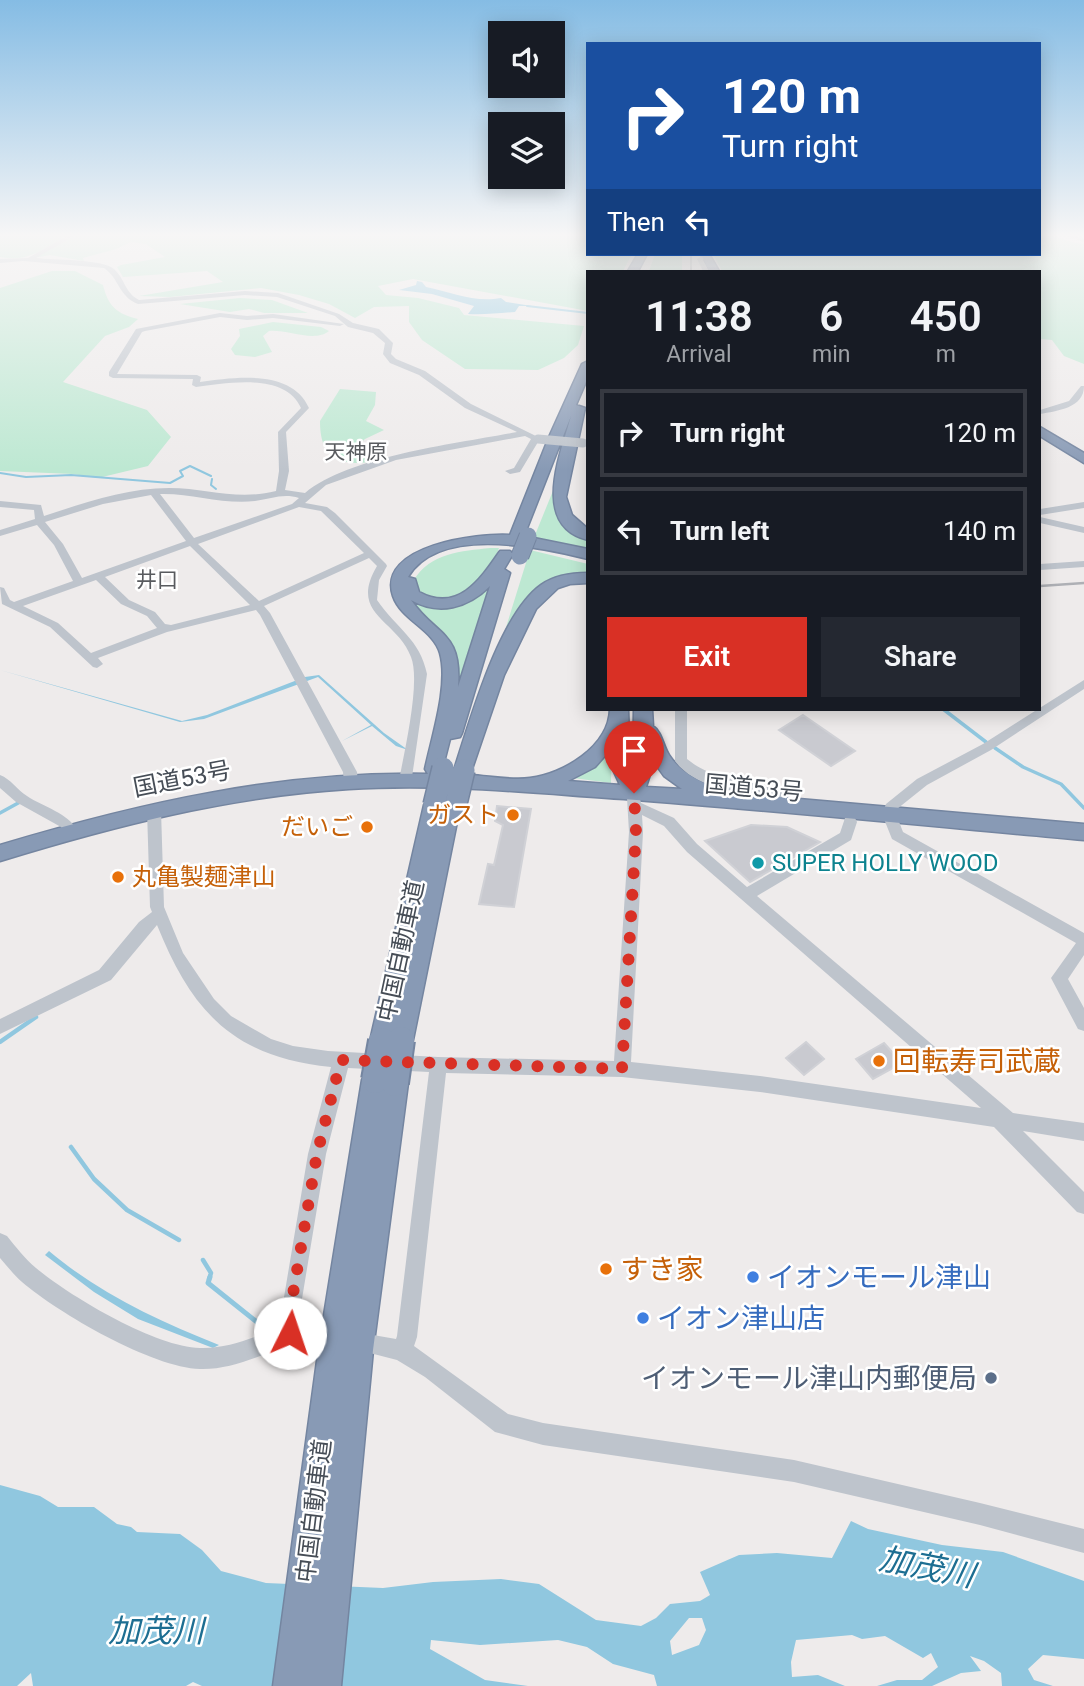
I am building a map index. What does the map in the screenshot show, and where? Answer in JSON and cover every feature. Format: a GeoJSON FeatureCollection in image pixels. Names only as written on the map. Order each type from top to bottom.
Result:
{"type":"FeatureCollection","features":[{"type":"Feature","properties":{"kind":"highway"},"geometry":{"type":"LineString","coordinates":[[442,806],[438,773],[539,477],[586,369]]}},
{"type":"Feature","properties":{"kind":"highway"},"geometry":{"type":"LineString","coordinates":[[519,535],[586,390]]}},
{"type":"Feature","properties":{"kind":"highway"},"geometry":{"type":"LineString","coordinates":[[579,406],[559,489],[559,501],[569,522],[586,535]]}},
{"type":"Feature","properties":{"kind":"highway"},"geometry":{"type":"LineString","coordinates":[[1041,431],[1084,459]]}},
{"type":"Feature","properties":{"kind":"highway"},"geometry":{"type":"LineString","coordinates":[[442,806],[438,773],[450,675],[449,653],[440,637],[403,600],[399,582],[405,570],[417,559],[435,550],[481,540],[539,544],[586,554]]}},
{"type":"Feature","properties":{"kind":"highway"},"geometry":{"type":"LineString","coordinates":[[511,555],[486,585],[464,599],[447,604],[431,604],[409,590],[412,574],[423,563],[460,548],[482,545],[517,546],[586,561]]}},
{"type":"Feature","properties":{"kind":"highway"},"geometry":{"type":"LineString","coordinates":[[438,773],[493,684],[511,640],[539,594],[567,579],[586,578]]}},
{"type":"Feature","properties":{"kind":"highway"},"geometry":{"type":"LineString","coordinates":[[620,711],[622,771],[634,799]]}},
{"type":"Feature","properties":{"kind":"highway"},"geometry":{"type":"LineString","coordinates":[[495,783],[544,781],[579,768],[604,747],[620,711]]}},
{"type":"Feature","properties":{"kind":"highway"},"geometry":{"type":"LineString","coordinates":[[634,799],[643,774],[648,711]]}},
{"type":"Feature","properties":{"kind":"highway"},"geometry":{"type":"LineString","coordinates":[[648,711],[657,754],[678,777],[706,792],[764,803]]}},
{"type":"Feature","properties":{"kind":"highway","name":"国道53号"},"geometry":{"type":"LineString","coordinates":[[438,773],[493,792],[764,803],[1084,842]]}},
{"type":"Feature","properties":{"kind":"highway","name":"国道53号"},"geometry":{"type":"LineString","coordinates":[[0,853],[154,810],[245,793],[438,773],[495,783],[850,822],[890,820],[1084,832]]}},
{"type":"Feature","properties":{"kind":"highway","name":"中国自動車道"},"geometry":{"type":"LineString","coordinates":[[292,1686],[347,1345],[392,1040],[442,806]]}},
{"type":"Feature","properties":{"kind":"highway","name":"中国自動車道"},"geometry":{"type":"LineString","coordinates":[[322,1686],[347,1345]]}},
{"type":"Feature","properties":{"kind":"street"},"geometry":{"type":"LineString","coordinates":[[322,313],[342,318],[348,324]]}},
{"type":"Feature","properties":{"kind":"street"},"geometry":{"type":"LineString","coordinates":[[280,490],[284,471],[282,432],[305,408],[304,401],[296,391],[258,381],[196,385],[197,377],[113,376],[139,331],[220,315],[247,318],[273,316],[334,325],[348,324],[382,334],[389,343],[387,354],[393,361],[415,368],[468,406],[523,434],[536,439],[586,443]]}},
{"type":"Feature","properties":{"kind":"street"},"geometry":{"type":"LineString","coordinates":[[1041,412],[1072,403],[1084,388]]}},
{"type":"Feature","properties":{"kind":"street"},"geometry":{"type":"LineString","coordinates":[[4,600],[79,582],[193,544],[301,500],[323,483],[394,458],[523,434]]}},
{"type":"Feature","properties":{"kind":"street"},"geometry":{"type":"LineString","coordinates":[[510,471],[517,470],[536,439]]}},
{"type":"Feature","properties":{"kind":"street"},"geometry":{"type":"LineString","coordinates":[[0,533],[90,505],[153,491],[179,490],[256,499],[280,490],[324,509],[382,566],[374,580],[372,600],[384,617],[412,643],[419,657],[438,773]]}},
{"type":"Feature","properties":{"kind":"street"},"geometry":{"type":"LineString","coordinates":[[153,491],[193,544],[265,612],[350,772],[351,782]]}},
{"type":"Feature","properties":{"kind":"street"},"geometry":{"type":"LineString","coordinates":[[0,504],[37,507],[40,522],[58,544],[79,582]]}},
{"type":"Feature","properties":{"kind":"street"},"geometry":{"type":"LineString","coordinates":[[1041,512],[1084,505]]}},
{"type":"Feature","properties":{"kind":"street"},"geometry":{"type":"LineString","coordinates":[[1041,520],[1084,530]]}},
{"type":"Feature","properties":{"kind":"street"},"geometry":{"type":"LineString","coordinates":[[4,600],[54,625],[94,661],[167,628],[198,624],[258,605],[370,554]]}},
{"type":"Feature","properties":{"kind":"street"},"geometry":{"type":"LineString","coordinates":[[1041,568],[1084,564]]}},
{"type":"Feature","properties":{"kind":"street"},"geometry":{"type":"LineString","coordinates":[[99,576],[125,601],[151,614],[167,628]]}},
{"type":"Feature","properties":{"kind":"street"},"geometry":{"type":"LineString","coordinates":[[1084,684],[987,747],[922,782],[891,807],[890,820],[897,835],[1084,941],[1059,978],[1084,1024]]}},
{"type":"Feature","properties":{"kind":"street"},"geometry":{"type":"LineString","coordinates":[[681,711],[681,761],[694,773],[732,786],[784,793]]}},
{"type":"Feature","properties":{"kind":"street"},"geometry":{"type":"LineString","coordinates":[[0,780],[22,799],[66,823],[71,831]]}},
{"type":"Feature","properties":{"kind":"street"},"geometry":{"type":"LineString","coordinates":[[634,799],[669,822],[692,848],[1004,1121],[1084,1205]]}},
{"type":"Feature","properties":{"kind":"street"},"geometry":{"type":"LineString","coordinates":[[622,1069],[636,832],[634,799]]}},
{"type":"Feature","properties":{"kind":"street"},"geometry":{"type":"LineString","coordinates":[[154,810],[154,885],[160,915],[177,956],[208,1004],[225,1021],[265,1045],[293,1054],[341,1060],[622,1069],[760,1084],[1084,1132]]}},
{"type":"Feature","properties":{"kind":"street"},"geometry":{"type":"LineString","coordinates":[[746,895],[846,836],[850,822]]}},
{"type":"Feature","properties":{"kind":"street"},"geometry":{"type":"LineString","coordinates":[[0,1027],[105,975],[148,920],[160,915]]}},
{"type":"Feature","properties":{"kind":"street"},"geometry":{"type":"LineString","coordinates":[[341,1060],[317,1154],[288,1323],[290,1333],[296,1337],[401,1350],[503,1424],[543,1434],[794,1472],[980,1514],[1084,1541]]}},
{"type":"Feature","properties":{"kind":"street"},"geometry":{"type":"LineString","coordinates":[[401,1350],[407,1338],[438,1065]]}},
{"type":"Feature","properties":{"kind":"street"},"geometry":{"type":"LineString","coordinates":[[0,1243],[31,1277],[78,1307],[136,1339],[192,1359],[215,1357],[290,1333]]}},
{"type":"Feature","properties":{"kind":"green space"},"geometry":{"type":"Polygon","coordinates":[[[0,313],[121,313],[138,319],[129,327],[105,336],[63,382],[147,410],[171,437],[148,466],[98,478],[73,474],[0,471],[0,313]]]}},
{"type":"Feature","properties":{"kind":"green space"},"geometry":{"type":"Polygon","coordinates":[[[345,313],[364,313],[355,318],[345,313]]]}},
{"type":"Feature","properties":{"kind":"green space"},"geometry":{"type":"Polygon","coordinates":[[[409,313],[462,313],[464,315],[584,326],[578,345],[564,358],[538,370],[465,369],[422,340],[409,322],[409,313]]]}},
{"type":"Feature","properties":{"kind":"green space"},"geometry":{"type":"Polygon","coordinates":[[[1041,313],[1084,313],[1084,364],[1064,356],[1052,340],[1041,339],[1041,313]]]}},
{"type":"Feature","properties":{"kind":"green space"},"geometry":{"type":"Polygon","coordinates":[[[273,322],[321,327],[329,331],[308,336],[269,331],[263,336],[272,352],[255,357],[235,355],[231,349],[240,336],[239,329],[273,322]]]}},
{"type":"Feature","properties":{"kind":"green space"},"geometry":{"type":"Polygon","coordinates":[[[340,389],[376,392],[375,405],[366,421],[384,430],[365,439],[356,447],[360,453],[382,457],[368,462],[352,463],[337,459],[326,449],[320,421],[340,389]]]}},
{"type":"Feature","properties":{"kind":"green space"},"geometry":{"type":"Polygon","coordinates":[[[559,476],[555,496],[586,536],[586,552],[533,540],[559,476]]]}},
{"type":"Feature","properties":{"kind":"green space"},"geometry":{"type":"Polygon","coordinates":[[[499,548],[484,576],[469,591],[450,599],[439,600],[417,592],[414,580],[429,564],[448,555],[499,548]]]}},
{"type":"Feature","properties":{"kind":"green space"},"geometry":{"type":"Polygon","coordinates":[[[530,550],[586,564],[586,576],[550,583],[489,682],[530,550]]]}},
{"type":"Feature","properties":{"kind":"green space"},"geometry":{"type":"Polygon","coordinates":[[[491,586],[452,707],[455,668],[405,592],[440,601],[461,602],[481,595],[491,586]]]}},
{"type":"Feature","properties":{"kind":"green space"},"geometry":{"type":"Polygon","coordinates":[[[612,748],[611,783],[573,778],[598,764],[612,748]]]}},
{"type":"Feature","properties":{"kind":"water"},"geometry":{"type":"Polygon","coordinates":[[[469,313],[505,313],[485,314],[469,313]]]}},
{"type":"Feature","properties":{"kind":"water"},"geometry":{"type":"Polygon","coordinates":[[[0,670],[182,721],[207,715],[305,677],[319,675],[384,733],[408,750],[396,746],[372,726],[342,741],[371,725],[318,677],[204,719],[180,722],[0,670]]]}},
{"type":"Feature","properties":{"kind":"water"},"geometry":{"type":"Polygon","coordinates":[[[49,1251],[88,1280],[130,1305],[219,1345],[213,1348],[138,1319],[94,1292],[45,1255],[49,1251]]]}},
{"type":"Feature","properties":{"kind":"water","name":"加茂川"},"geometry":{"type":"Polygon","coordinates":[[[0,1485],[40,1496],[58,1507],[94,1507],[117,1524],[131,1527],[137,1532],[180,1534],[202,1550],[221,1571],[266,1583],[383,1588],[433,1582],[501,1579],[539,1584],[596,1620],[641,1626],[656,1618],[670,1604],[700,1601],[710,1595],[700,1572],[739,1555],[777,1553],[832,1558],[851,1521],[868,1529],[942,1545],[1003,1552],[1084,1581],[1084,1659],[1043,1655],[1028,1669],[1034,1680],[1053,1686],[1002,1686],[1001,1673],[984,1661],[970,1656],[981,1671],[961,1673],[932,1686],[877,1686],[897,1680],[922,1680],[938,1667],[931,1653],[923,1658],[885,1636],[862,1639],[852,1635],[796,1640],[791,1662],[792,1677],[818,1675],[845,1686],[657,1686],[654,1675],[613,1664],[587,1647],[558,1640],[480,1645],[431,1640],[430,1649],[485,1680],[528,1686],[202,1686],[193,1682],[186,1686],[33,1686],[31,1673],[17,1686],[0,1686],[0,1485]],[[689,1618],[670,1641],[672,1655],[699,1645],[706,1630],[702,1618],[689,1618]]]}},
{"type":"Feature","properties":{"kind":"building"},"geometry":{"type":"Polygon","coordinates":[[[803,715],[855,751],[831,766],[779,730],[803,715]]]}},
{"type":"Feature","properties":{"kind":"building"},"geometry":{"type":"Polygon","coordinates":[[[497,806],[531,809],[514,907],[479,904],[488,864],[494,865],[503,825],[495,821],[497,806]]]}},
{"type":"Feature","properties":{"kind":"building","name":"SUPER HOLLY WOOD"},"geometry":{"type":"Polygon","coordinates":[[[751,825],[787,827],[820,842],[750,882],[705,841],[751,825]]]}},
{"type":"Feature","properties":{"kind":"building"},"geometry":{"type":"Polygon","coordinates":[[[806,1042],[824,1059],[804,1075],[786,1058],[806,1042]]]}},
{"type":"Feature","properties":{"kind":"building","name":"回転寿司武蔵"},"geometry":{"type":"Polygon","coordinates":[[[884,1043],[902,1063],[873,1079],[856,1059],[884,1043]]]}},
{"type":"Feature","properties":{"kind":"waterway"},"geometry":{"type":"LineString","coordinates":[[0,473],[26,477],[71,475],[170,483],[183,476],[180,471],[190,466],[211,476]]}},
{"type":"Feature","properties":{"kind":"waterway"},"geometry":{"type":"LineString","coordinates":[[212,479],[211,485],[216,489]]}},
{"type":"Feature","properties":{"kind":"waterway"},"geometry":{"type":"LineString","coordinates":[[946,711],[986,742]]}},
{"type":"Feature","properties":{"kind":"waterway"},"geometry":{"type":"LineString","coordinates":[[995,748],[1023,767],[1061,784],[1084,808]]}},
{"type":"Feature","properties":{"kind":"waterway"},"geometry":{"type":"LineString","coordinates":[[0,813],[20,802]]}},
{"type":"Feature","properties":{"kind":"waterway"},"geometry":{"type":"LineString","coordinates":[[0,1042],[36,1017]]}},
{"type":"Feature","properties":{"kind":"waterway"},"geometry":{"type":"LineString","coordinates":[[71,1147],[94,1179],[127,1210],[179,1240]]}},
{"type":"Feature","properties":{"kind":"waterway"},"geometry":{"type":"LineString","coordinates":[[203,1260],[211,1273],[209,1279]]}},
{"type":"Feature","properties":{"kind":"waterway"},"geometry":{"type":"LineString","coordinates":[[210,1277],[208,1283],[258,1323],[279,1323],[283,1302]]}},
{"type":"Feature","properties":{"kind":"railway"},"geometry":{"type":"LineString","coordinates":[[1041,586],[1084,583]]}},
{"type":"Feature","properties":{"kind":"place","name":"ガスト"},"geometry":{"type":"Point","coordinates":[513,815]}},
{"type":"Feature","properties":{"kind":"place","name":"だいご"},"geometry":{"type":"Point","coordinates":[367,827]}},
{"type":"Feature","properties":{"kind":"place","name":"SUPER HOLLY WOOD"},"geometry":{"type":"Point","coordinates":[758,863]}},
{"type":"Feature","properties":{"kind":"place","name":"丸亀製麺津山"},"geometry":{"type":"Point","coordinates":[118,877]}},
{"type":"Feature","properties":{"kind":"place","name":"回転寿司武蔵"},"geometry":{"type":"Point","coordinates":[879,1061]}},
{"type":"Feature","properties":{"kind":"place","name":"すき家"},"geometry":{"type":"Point","coordinates":[606,1269]}},
{"type":"Feature","properties":{"kind":"place","name":"イオンモール津山"},"geometry":{"type":"Point","coordinates":[753,1277]}},
{"type":"Feature","properties":{"kind":"place","name":"イオン津山店"},"geometry":{"type":"Point","coordinates":[643,1318]}},
{"type":"Feature","properties":{"kind":"place","name":"イオンモール津山内郵便局"},"geometry":{"type":"Point","coordinates":[991,1378]}},
{"type":"Feature","properties":{"kind":"district","name":"天神原"},"geometry":{"type":"Point","coordinates":[356,452]}},
{"type":"Feature","properties":{"kind":"district","name":"井口"},"geometry":{"type":"Point","coordinates":[157,580]}},
{"type":"Feature","properties":{"kind":"route"},"geometry":{"type":"LineString","coordinates":[[290,1333],[288,1323],[317,1154],[341,1060],[622,1069],[636,832],[634,793]]}}]}
